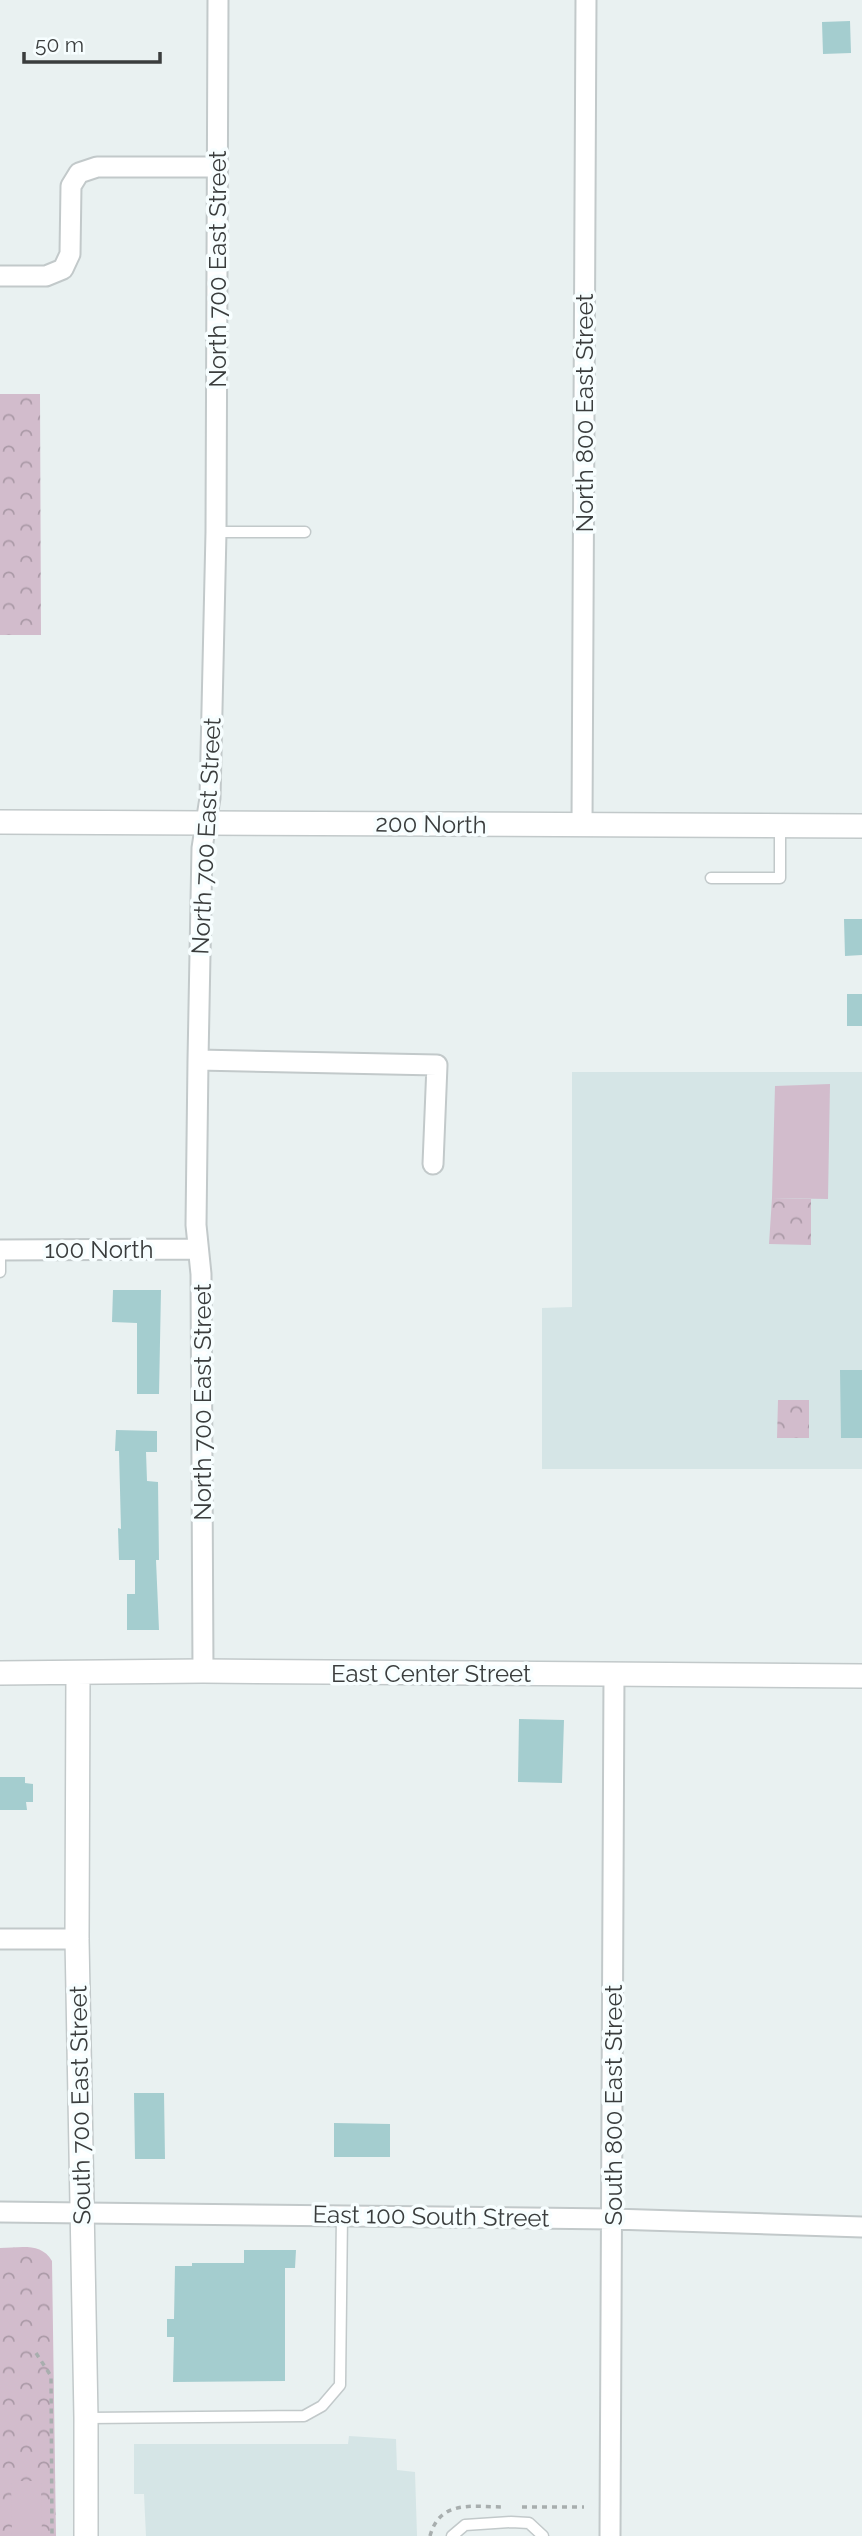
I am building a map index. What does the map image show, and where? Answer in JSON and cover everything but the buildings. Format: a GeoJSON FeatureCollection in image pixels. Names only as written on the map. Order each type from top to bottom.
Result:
{"type":"FeatureCollection","features":[{"type":"Feature","properties":{"kind":"street","name":"North 700 East Street"},"geometry":{"type":"LineString","coordinates":[[203,1671],[198,1060],[202,848],[210,798],[216,532],[218,0]]}},
{"type":"Feature","properties":{"kind":"street","name":"North 800 East Street"},"geometry":{"type":"LineString","coordinates":[[582,825],[586,0]]}},
{"type":"Feature","properties":{"kind":"street"},"geometry":{"type":"LineString","coordinates":[[0,276],[46,276],[63,269],[70,254],[71,186],[79,173],[97,167],[217,167]]}},
{"type":"Feature","properties":{"kind":"street","name":"200 North"},"geometry":{"type":"LineString","coordinates":[[0,822],[862,826]]}},
{"type":"Feature","properties":{"kind":"street"},"geometry":{"type":"LineString","coordinates":[[198,1060],[438,1065],[433,1164]]}},
{"type":"Feature","properties":{"kind":"street","name":"100 North"},"geometry":{"type":"LineString","coordinates":[[0,1250],[198,1249]]}},
{"type":"Feature","properties":{"kind":"street","name":"East Center Street"},"geometry":{"type":"LineString","coordinates":[[0,1673],[203,1671],[862,1676]]}},
{"type":"Feature","properties":{"kind":"street","name":"South 700 East Street"},"geometry":{"type":"LineString","coordinates":[[78,1673],[77,1939],[86,2536]]}},
{"type":"Feature","properties":{"kind":"street","name":"South 800 East Street"},"geometry":{"type":"LineString","coordinates":[[610,2536],[614,1674]]}},
{"type":"Feature","properties":{"kind":"street"},"geometry":{"type":"LineString","coordinates":[[0,1939],[77,1939]]}},
{"type":"Feature","properties":{"kind":"street","name":"East 100 South Street"},"geometry":{"type":"LineString","coordinates":[[0,2212],[342,2214],[862,2227]]}},
{"type":"Feature","properties":{"kind":"lane"},"geometry":{"type":"LineString","coordinates":[[216,532],[305,531]]}},
{"type":"Feature","properties":{"kind":"lane"},"geometry":{"type":"LineString","coordinates":[[711,878],[780,878],[780,826]]}},
{"type":"Feature","properties":{"kind":"lane"},"geometry":{"type":"LineString","coordinates":[[0,1250],[0,1272]]}},
{"type":"Feature","properties":{"kind":"lane"},"geometry":{"type":"LineString","coordinates":[[86,2418],[304,2416],[322,2406],[340,2385],[342,2214]]}},
{"type":"Feature","properties":{"kind":"lane"},"geometry":{"type":"LineString","coordinates":[[452,2536],[465,2525],[511,2522],[529,2523],[543,2536]]}},
{"type":"Feature","properties":{"kind":"path"},"geometry":{"type":"LineString","coordinates":[[36,2353],[51,2376],[52,2536]]}},
{"type":"Feature","properties":{"kind":"shaded area"},"geometry":{"type":"Polygon","coordinates":[[[572,1072],[862,1072],[862,1469],[542,1469],[542,1308],[572,1307],[572,1072]]]}},
{"type":"Feature","properties":{"kind":"shaded area"},"geometry":{"type":"Polygon","coordinates":[[[349,2436],[396,2439],[397,2470],[415,2472],[417,2536],[146,2536],[144,2494],[134,2494],[134,2444],[348,2444],[349,2436]]]}},
{"type":"Feature","properties":{"kind":"green space"},"geometry":{"type":"Polygon","coordinates":[[[0,394],[40,394],[41,635],[0,635],[0,394]]]}},
{"type":"Feature","properties":{"kind":"green space"},"geometry":{"type":"Polygon","coordinates":[[[830,1084],[828,1199],[772,1198],[775,1086],[830,1084]]]}},
{"type":"Feature","properties":{"kind":"green space"},"geometry":{"type":"Polygon","coordinates":[[[772,1198],[811,1199],[811,1245],[769,1244],[772,1198]]]}},
{"type":"Feature","properties":{"kind":"green space"},"geometry":{"type":"Polygon","coordinates":[[[778,1400],[809,1400],[809,1438],[777,1438],[778,1400]]]}},
{"type":"Feature","properties":{"kind":"green space"},"geometry":{"type":"Polygon","coordinates":[[[0,2248],[36,2249],[52,2261],[56,2536],[0,2536],[0,2248]]]}},
{"type":"Feature","properties":{"kind":"green space"},"geometry":{"type":"Polygon","coordinates":[[[11,2481],[41,2481],[42,2536],[12,2536],[11,2481]]]}}]}
